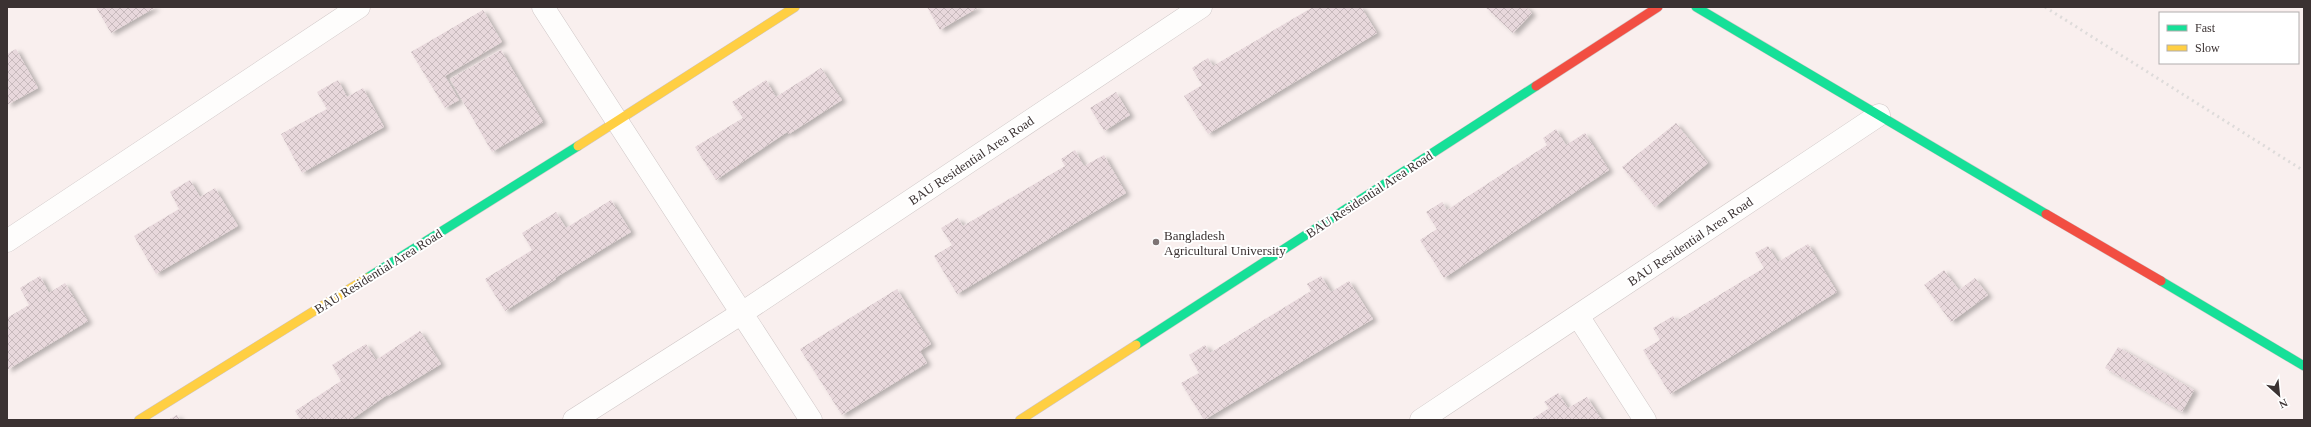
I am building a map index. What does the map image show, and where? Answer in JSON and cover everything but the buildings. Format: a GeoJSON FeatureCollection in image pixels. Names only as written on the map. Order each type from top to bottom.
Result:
{"type":"FeatureCollection","features":[{"type":"Feature","properties":{"kind":"street"},"geometry":{"type":"LineString","coordinates":[[7,241],[359,7]]}},
{"type":"Feature","properties":{"kind":"street"},"geometry":{"type":"LineString","coordinates":[[543,7],[811,420]]}},
{"type":"Feature","properties":{"kind":"street","name":"BAU Residential Area Road"},"geometry":{"type":"LineString","coordinates":[[139,420],[617,122],[795,7]]}},
{"type":"Feature","properties":{"kind":"street","name":"BAU Residential Area Road"},"geometry":{"type":"LineString","coordinates":[[574,420],[742,313],[1201,7]]}},
{"type":"Feature","properties":{"kind":"street","name":"BAU Residential Area Road"},"geometry":{"type":"LineString","coordinates":[[1020,420],[1658,7]]}},
{"type":"Feature","properties":{"kind":"street"},"geometry":{"type":"LineString","coordinates":[[1696,7],[2304,366]]}},
{"type":"Feature","properties":{"kind":"street","name":"BAU Residential Area Road"},"geometry":{"type":"LineString","coordinates":[[1420,420],[1879,116]]}},
{"type":"Feature","properties":{"kind":"street"},"geometry":{"type":"LineString","coordinates":[[1578,316],[1645,420]]}},
{"type":"Feature","properties":{"kind":"railway"},"geometry":{"type":"LineString","coordinates":[[2045,7],[2304,171]]}},
{"type":"Feature","properties":{"kind":"traffic: fast"},"geometry":{"type":"LineString","coordinates":[[1696,7],[2046,214]]}},
{"type":"Feature","properties":{"kind":"traffic: fast"},"geometry":{"type":"LineString","coordinates":[[1136,345],[1536,86]]}},
{"type":"Feature","properties":{"kind":"traffic: fast"},"geometry":{"type":"LineString","coordinates":[[367,278],[578,146]]}},
{"type":"Feature","properties":{"kind":"traffic: fast"},"geometry":{"type":"LineString","coordinates":[[2161,281],[2304,366]]}},
{"type":"Feature","properties":{"kind":"traffic: slow"},"geometry":{"type":"LineString","coordinates":[[578,146],[795,7]]}},
{"type":"Feature","properties":{"kind":"traffic: slow"},"geometry":{"type":"LineString","coordinates":[[139,420],[367,278]]}},
{"type":"Feature","properties":{"kind":"traffic: slow"},"geometry":{"type":"LineString","coordinates":[[1020,420],[1136,345]]}},
{"type":"Feature","properties":{"kind":"traffic: jam"},"geometry":{"type":"LineString","coordinates":[[1536,86],[1658,7]]}},
{"type":"Feature","properties":{"kind":"traffic: jam"},"geometry":{"type":"LineString","coordinates":[[2046,214],[2161,281]]}},
{"type":"Feature","properties":{"kind":"place","name":"Bangladesh Agricultural University"},"geometry":{"type":"Point","coordinates":[1156,242]}}]}
